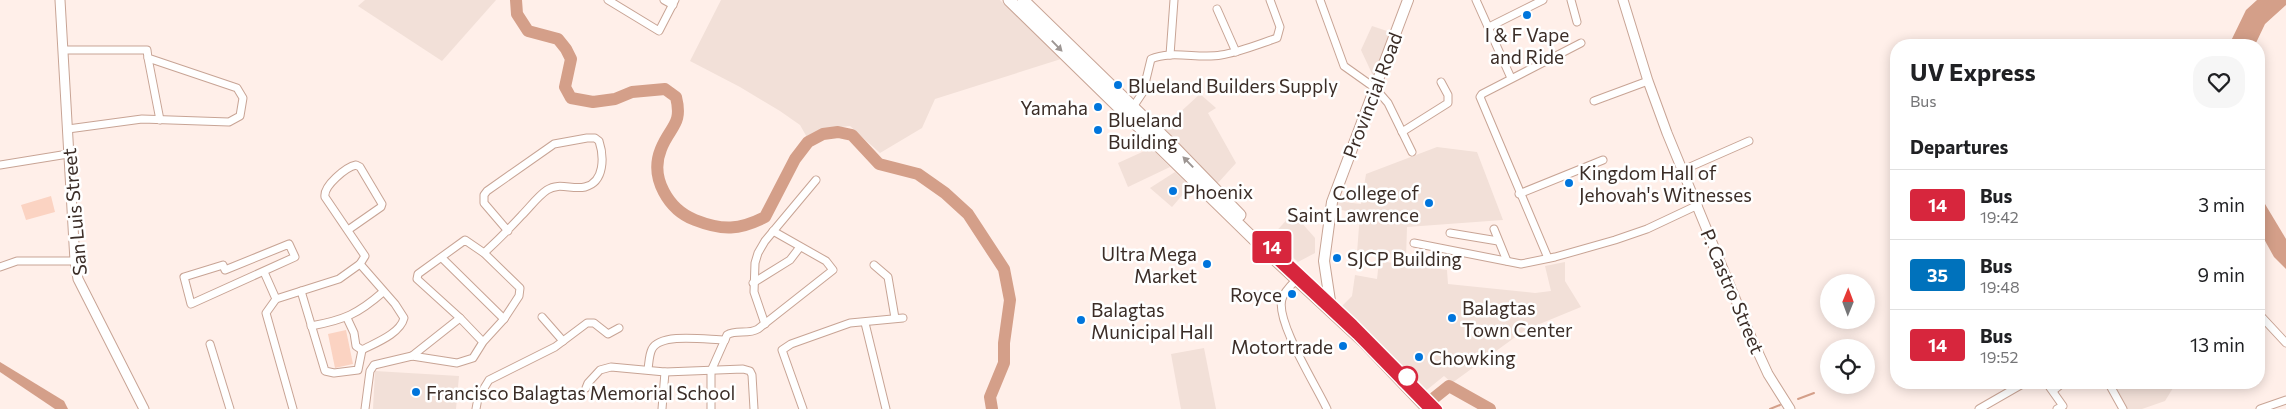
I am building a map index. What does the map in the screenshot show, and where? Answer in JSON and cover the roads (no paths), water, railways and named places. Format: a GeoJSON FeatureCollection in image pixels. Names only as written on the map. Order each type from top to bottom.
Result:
{"type":"FeatureCollection","features":[{"type":"Feature","properties":{"kind":"highway"},"geometry":{"type":"LineString","coordinates":[[1010,0],[1130,111]]}},
{"type":"Feature","properties":{"kind":"highway"},"geometry":{"type":"LineString","coordinates":[[1023,0],[1130,111],[1431,406]]}},
{"type":"Feature","properties":{"kind":"main road","name":"Provincial Road"},"geometry":{"type":"LineString","coordinates":[[1329,304],[1324,262],[1332,202],[1408,0]]}},
{"type":"Feature","properties":{"kind":"street","name":"San Luis Street"},"geometry":{"type":"LineString","coordinates":[[60,0],[74,261],[78,279],[85,295],[144,409]]}},
{"type":"Feature","properties":{"kind":"street"},"geometry":{"type":"LineString","coordinates":[[608,0],[659,31],[674,2],[664,0]]}},
{"type":"Feature","properties":{"kind":"street"},"geometry":{"type":"LineString","coordinates":[[1170,55],[1174,0]]}},
{"type":"Feature","properties":{"kind":"street"},"geometry":{"type":"LineString","coordinates":[[1130,111],[1143,92],[1151,59],[1170,55],[1196,57],[1236,52],[1277,38],[1280,28],[1270,0]]}},
{"type":"Feature","properties":{"kind":"street"},"geometry":{"type":"LineString","coordinates":[[1320,0],[1344,68],[1375,88],[1388,103],[1412,152]]}},
{"type":"Feature","properties":{"kind":"street"},"geometry":{"type":"LineString","coordinates":[[1476,0],[1511,78]]}},
{"type":"Feature","properties":{"kind":"street"},"geometry":{"type":"LineString","coordinates":[[1489,27],[1543,0]]}},
{"type":"Feature","properties":{"kind":"street"},"geometry":{"type":"LineString","coordinates":[[1570,0],[1577,22]]}},
{"type":"Feature","properties":{"kind":"street","name":"P. Castro Street"},"geometry":{"type":"LineString","coordinates":[[1623,0],[1648,81],[1751,337],[1768,374],[1790,409]]}},
{"type":"Feature","properties":{"kind":"street"},"geometry":{"type":"LineString","coordinates":[[1217,9],[1236,52]]}},
{"type":"Feature","properties":{"kind":"street"},"geometry":{"type":"LineString","coordinates":[[1548,258],[1480,101],[1482,94],[1581,43]]}},
{"type":"Feature","properties":{"kind":"street"},"geometry":{"type":"LineString","coordinates":[[64,50],[147,50],[160,120]]}},
{"type":"Feature","properties":{"kind":"street"},"geometry":{"type":"LineString","coordinates":[[68,129],[142,119],[229,122],[240,116],[243,98],[237,88],[148,58]]}},
{"type":"Feature","properties":{"kind":"street"},"geometry":{"type":"LineString","coordinates":[[1594,102],[1648,81]]}},
{"type":"Feature","properties":{"kind":"street"},"geometry":{"type":"LineString","coordinates":[[1402,132],[1448,103],[1448,95],[1441,82]]}},
{"type":"Feature","properties":{"kind":"street"},"geometry":{"type":"LineString","coordinates":[[484,253],[508,231],[549,189],[560,186],[586,187],[594,183],[600,175],[602,165],[599,141],[595,138],[587,138],[554,144],[488,191],[483,198],[484,203],[508,231]]}},
{"type":"Feature","properties":{"kind":"street"},"geometry":{"type":"LineString","coordinates":[[1683,170],[1749,141]]}},
{"type":"Feature","properties":{"kind":"street"},"geometry":{"type":"LineString","coordinates":[[0,165],[68,154]]}},
{"type":"Feature","properties":{"kind":"street"},"geometry":{"type":"LineString","coordinates":[[1519,194],[1603,160]]}},
{"type":"Feature","properties":{"kind":"street"},"geometry":{"type":"LineString","coordinates":[[293,409],[266,313],[276,299],[331,283],[360,264],[366,256],[325,197],[324,191],[348,169],[356,165],[382,204],[381,207],[348,230]]}},
{"type":"Feature","properties":{"kind":"street"},"geometry":{"type":"LineString","coordinates":[[765,324],[756,302],[754,283],[758,252],[816,180]]}},
{"type":"Feature","properties":{"kind":"street"},"geometry":{"type":"LineString","coordinates":[[1414,244],[1521,264],[1647,229],[1698,205]]}},
{"type":"Feature","properties":{"kind":"street"},"geometry":{"type":"LineString","coordinates":[[1494,229],[1507,261]]}},
{"type":"Feature","properties":{"kind":"street"},"geometry":{"type":"LineString","coordinates":[[712,409],[711,371],[729,333],[754,332],[833,270],[826,261],[773,232]]}},
{"type":"Feature","properties":{"kind":"street"},"geometry":{"type":"LineString","coordinates":[[1450,233],[1498,241]]}},
{"type":"Feature","properties":{"kind":"street"},"geometry":{"type":"LineString","coordinates":[[365,409],[370,371],[374,365],[412,356],[457,363],[473,358],[483,342],[504,319],[519,296],[520,288],[484,253],[465,240],[418,274],[418,279],[483,342]]}},
{"type":"Feature","properties":{"kind":"street"},"geometry":{"type":"LineString","coordinates":[[289,244],[295,257],[263,270],[264,272],[191,304],[184,277],[223,265],[225,270],[289,244]]}},
{"type":"Feature","properties":{"kind":"street"},"geometry":{"type":"LineString","coordinates":[[754,283],[790,260],[800,247]]}},
{"type":"Feature","properties":{"kind":"street"},"geometry":{"type":"LineString","coordinates":[[442,258],[504,319]]}},
{"type":"Feature","properties":{"kind":"street"},"geometry":{"type":"LineString","coordinates":[[0,267],[17,261],[74,261]]}},
{"type":"Feature","properties":{"kind":"street"},"geometry":{"type":"LineString","coordinates":[[301,291],[322,368],[326,373],[358,370],[362,350],[382,339],[402,324],[404,318],[360,264]]}},
{"type":"Feature","properties":{"kind":"street"},"geometry":{"type":"LineString","coordinates":[[874,265],[888,277],[894,318]]}},
{"type":"Feature","properties":{"kind":"street"},"geometry":{"type":"LineString","coordinates":[[264,272],[276,299]]}},
{"type":"Feature","properties":{"kind":"street"},"geometry":{"type":"LineString","coordinates":[[1299,277],[1282,296],[1282,308],[1296,352],[1327,409]]}},
{"type":"Feature","properties":{"kind":"street"},"geometry":{"type":"LineString","coordinates":[[311,326],[347,318],[364,308],[384,292]]}},
{"type":"Feature","properties":{"kind":"street"},"geometry":{"type":"LineString","coordinates":[[542,317],[563,341]]}},
{"type":"Feature","properties":{"kind":"street"},"geometry":{"type":"LineString","coordinates":[[347,318],[356,346],[362,350]]}},
{"type":"Feature","properties":{"kind":"street"},"geometry":{"type":"LineString","coordinates":[[412,356],[460,318]]}},
{"type":"Feature","properties":{"kind":"street"},"geometry":{"type":"LineString","coordinates":[[803,409],[782,350],[791,344],[850,323],[903,318]]}},
{"type":"Feature","properties":{"kind":"street"},"geometry":{"type":"LineString","coordinates":[[2265,321],[2286,344]]}},
{"type":"Feature","properties":{"kind":"street"},"geometry":{"type":"LineString","coordinates":[[476,409],[478,398],[488,380],[563,341],[586,323],[594,323],[608,334],[619,328]]}},
{"type":"Feature","properties":{"kind":"street"},"geometry":{"type":"LineString","coordinates":[[865,323],[886,409]]}},
{"type":"Feature","properties":{"kind":"street"},"geometry":{"type":"LineString","coordinates":[[648,369],[652,347],[658,342],[669,338],[725,340]]}},
{"type":"Feature","properties":{"kind":"street"},"geometry":{"type":"LineString","coordinates":[[210,344],[230,409]]}},
{"type":"Feature","properties":{"kind":"street"},"geometry":{"type":"LineString","coordinates":[[586,388],[588,383],[603,369],[648,369],[665,372],[743,369],[750,371],[752,375],[754,409]]}},
{"type":"Feature","properties":{"kind":"street"},"geometry":{"type":"LineString","coordinates":[[662,409],[665,372]]}},
{"type":"Feature","properties":{"kind":"street"},"geometry":{"type":"LineString","coordinates":[[1979,409],[2010,389]]}},
{"type":"Feature","properties":{"kind":"street"},"geometry":{"type":"LineString","coordinates":[[2112,389],[2123,409]]}},
{"type":"Feature","properties":{"kind":"street"},"geometry":{"type":"LineString","coordinates":[[2054,390],[2063,406],[2058,409]]}},
{"type":"Feature","properties":{"kind":"street"},"geometry":{"type":"LineString","coordinates":[[2260,409],[2286,400]]}},
{"type":"Feature","properties":{"kind":"waterway"},"geometry":{"type":"LineString","coordinates":[[516,0],[517,14],[528,31],[558,39],[566,49],[571,59],[565,87],[571,98],[593,102],[615,99],[632,92],[665,89],[676,97],[678,106],[677,120],[661,149],[658,171],[660,182],[670,201],[677,209],[695,220],[705,224],[731,228],[739,227],[765,217],[795,159],[808,142],[823,134],[838,132],[852,135],[879,164],[918,174],[945,193],[968,214],[1004,269],[1010,300],[1004,343],[1004,363],[990,397],[992,409]]}},
{"type":"Feature","properties":{"kind":"waterway"},"geometry":{"type":"LineString","coordinates":[[1434,398],[1449,386],[1490,409]]}},
{"type":"Feature","properties":{"kind":"waterway"},"geometry":{"type":"LineString","coordinates":[[1798,399],[1814,393]]}},
{"type":"Feature","properties":{"kind":"waterway"},"geometry":{"type":"LineString","coordinates":[[1770,409],[1780,405]]}},
{"type":"Feature","properties":{"kind":"place","name":"I & F Vape and Ride"},"geometry":{"type":"Point","coordinates":[1527,15]}},
{"type":"Feature","properties":{"kind":"place","name":"Blueland Builders Supply"},"geometry":{"type":"Point","coordinates":[1118,85]}},
{"type":"Feature","properties":{"kind":"place","name":"Yamaha"},"geometry":{"type":"Point","coordinates":[1098,107]}},
{"type":"Feature","properties":{"kind":"place","name":"Blueland Building"},"geometry":{"type":"Point","coordinates":[1098,130]}},
{"type":"Feature","properties":{"kind":"place","name":"Kingdom Hall of Jehovah's Witnesses"},"geometry":{"type":"Point","coordinates":[1569,183]}},
{"type":"Feature","properties":{"kind":"place","name":"Phoenix"},"geometry":{"type":"Point","coordinates":[1173,191]}},
{"type":"Feature","properties":{"kind":"place","name":"College of Saint Lawrence"},"geometry":{"type":"Point","coordinates":[1429,203]}},
{"type":"Feature","properties":{"kind":"place","name":"SJCP Building"},"geometry":{"type":"Point","coordinates":[1337,258]}},
{"type":"Feature","properties":{"kind":"place","name":"Ultra Mega Market"},"geometry":{"type":"Point","coordinates":[1207,264]}},
{"type":"Feature","properties":{"kind":"place","name":"Royce"},"geometry":{"type":"Point","coordinates":[1292,294]}},
{"type":"Feature","properties":{"kind":"place","name":"Balagtas Town Center"},"geometry":{"type":"Point","coordinates":[1452,318]}},
{"type":"Feature","properties":{"kind":"place","name":"Balagtas Municipal Hall"},"geometry":{"type":"Point","coordinates":[1081,320]}},
{"type":"Feature","properties":{"kind":"place","name":"Motortrade"},"geometry":{"type":"Point","coordinates":[1343,346]}},
{"type":"Feature","properties":{"kind":"place","name":"Chowking"},"geometry":{"type":"Point","coordinates":[1419,357]}},
{"type":"Feature","properties":{"kind":"place","name":"Francisco Balagtas Memorial School"},"geometry":{"type":"Point","coordinates":[416,392]}}]}
